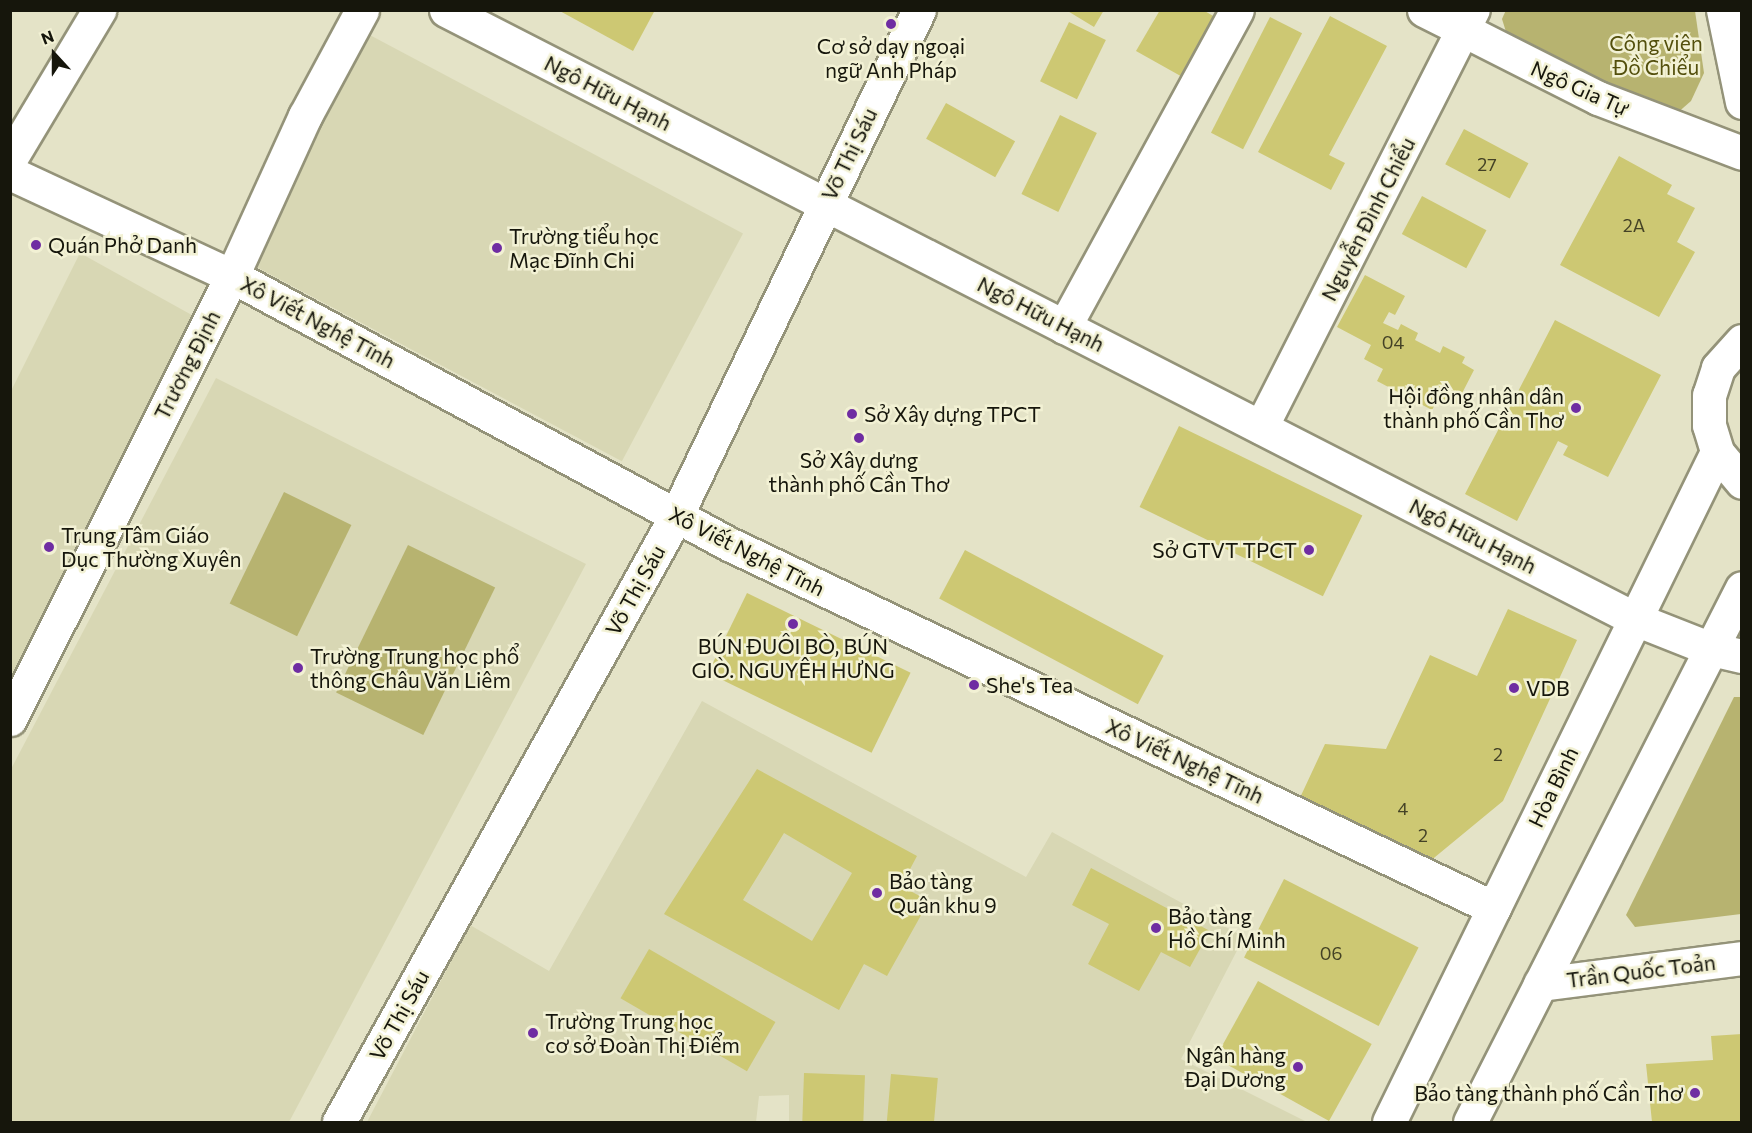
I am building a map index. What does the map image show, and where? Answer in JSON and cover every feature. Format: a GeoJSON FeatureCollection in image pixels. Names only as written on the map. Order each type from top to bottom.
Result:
{"type":"FeatureCollection","features":[{"type":"Feature","properties":{"kind":"street"},"geometry":{"type":"LineString","coordinates":[[10,159],[99,10]]}},
{"type":"Feature","properties":{"kind":"street","name":"Trương Định"},"geometry":{"type":"LineString","coordinates":[[10,719],[232,276],[305,116],[362,10]]}},
{"type":"Feature","properties":{"kind":"street","name":"Ngô Hữu Hạnh"},"geometry":{"type":"LineString","coordinates":[[446,10],[1635,619],[1726,653]]}},
{"type":"Feature","properties":{"kind":"street","name":"Võ Thị Sáu"},"geometry":{"type":"LineString","coordinates":[[339,1122],[676,516],[919,10]]}},
{"type":"Feature","properties":{"kind":"street"},"geometry":{"type":"LineString","coordinates":[[1064,327],[1237,10]]}},
{"type":"Feature","properties":{"kind":"street","name":"Ngô Gia Tự"},"geometry":{"type":"LineString","coordinates":[[1424,10],[1468,21],[1598,98],[1742,153]]}},
{"type":"Feature","properties":{"kind":"street"},"geometry":{"type":"LineString","coordinates":[[1723,10],[1742,102]]}},
{"type":"Feature","properties":{"kind":"street","name":"Nguyễn Đình Chiểu"},"geometry":{"type":"LineString","coordinates":[[1261,427],[1468,21]]}},
{"type":"Feature","properties":{"kind":"street","name":"Xô Viết Nghệ Tĩnh"},"geometry":{"type":"LineString","coordinates":[[10,172],[232,276],[676,516],[1494,908]]}},
{"type":"Feature","properties":{"kind":"street"},"geometry":{"type":"LineString","coordinates":[[1742,341],[1718,368],[1709,395],[1709,424],[1717,452],[1742,482]]}},
{"type":"Feature","properties":{"kind":"street","name":"Hòa Bình"},"geometry":{"type":"LineString","coordinates":[[1389,1122],[1717,452]]}},
{"type":"Feature","properties":{"kind":"street"},"geometry":{"type":"LineString","coordinates":[[1470,1122],[1540,984],[1726,653],[1742,588]]}},
{"type":"Feature","properties":{"kind":"street","name":"Trần Quốc Toản"},"geometry":{"type":"LineString","coordinates":[[1540,984],[1742,958]]}},
{"type":"Feature","properties":{"kind":"shaded area","name":"Trường tiểu học Mạc Đĩnh Chi"},"geometry":{"type":"Polygon","coordinates":[[[366,33],[743,233],[622,461],[245,261],[366,33]]]}},
{"type":"Feature","properties":{"kind":"shaded area","name":"Trung Tâm Giáo Dục Thường Xuyên"},"geometry":{"type":"Polygon","coordinates":[[[80,253],[199,319],[11,703],[11,391],[80,253]]]}},
{"type":"Feature","properties":{"kind":"shaded area","name":"Trường Trung học phổ thông Châu Văn Liêm"},"geometry":{"type":"Polygon","coordinates":[[[216,378],[586,564],[289,1122],[11,1122],[10,771],[216,378]]]}},
{"type":"Feature","properties":{"kind":"shaded area"},"geometry":{"type":"Polygon","coordinates":[[[702,701],[1026,877],[1052,832],[1244,937],[1181,1059],[1307,1122],[789,1122],[789,1095],[759,1096],[756,1122],[367,1122],[470,925],[549,971],[702,701]]]}},
{"type":"Feature","properties":{"kind":"green space","name":"Công viên Đồ Chiểu"},"geometry":{"type":"Polygon","coordinates":[[[1506,10],[1695,11],[1704,73],[1691,101],[1675,115],[1507,35],[1502,19],[1506,10]]]}},
{"type":"Feature","properties":{"kind":"green space"},"geometry":{"type":"Polygon","coordinates":[[[284,492],[351,525],[297,636],[230,603],[284,492]]]}},
{"type":"Feature","properties":{"kind":"green space"},"geometry":{"type":"Polygon","coordinates":[[[408,545],[495,588],[423,735],[336,692],[408,545]]]}},
{"type":"Feature","properties":{"kind":"green space"},"geometry":{"type":"Polygon","coordinates":[[[1734,697],[1742,697],[1741,914],[1635,927],[1626,915],[1734,697]]]}},
{"type":"Feature","properties":{"kind":"building"},"geometry":{"type":"Polygon","coordinates":[[[558,10],[655,10],[633,51],[558,10]]]}},
{"type":"Feature","properties":{"kind":"building"},"geometry":{"type":"Polygon","coordinates":[[[1066,10],[1104,10],[1094,27],[1066,10]]]}},
{"type":"Feature","properties":{"kind":"building"},"geometry":{"type":"Polygon","coordinates":[[[1160,10],[1203,10],[1220,20],[1186,79],[1136,51],[1160,10]]]}},
{"type":"Feature","properties":{"kind":"building"},"geometry":{"type":"Polygon","coordinates":[[[1330,16],[1387,46],[1329,155],[1345,163],[1331,190],[1258,152],[1330,16]]]}},
{"type":"Feature","properties":{"kind":"building"},"geometry":{"type":"Polygon","coordinates":[[[1270,17],[1302,33],[1243,149],[1211,133],[1270,17]]]}},
{"type":"Feature","properties":{"kind":"building"},"geometry":{"type":"Polygon","coordinates":[[[1069,22],[1106,40],[1077,99],[1040,81],[1069,22]]]}},
{"type":"Feature","properties":{"kind":"building"},"geometry":{"type":"Polygon","coordinates":[[[946,103],[1015,141],[995,177],[926,139],[946,103]]]}},
{"type":"Feature","properties":{"kind":"building"},"geometry":{"type":"Polygon","coordinates":[[[1060,115],[1097,133],[1058,212],[1021,194],[1060,115]]]}},
{"type":"Feature","properties":{"kind":"building"},"geometry":{"type":"Polygon","coordinates":[[[1464,129],[1528,163],[1510,199],[1445,164],[1464,129]]]}},
{"type":"Feature","properties":{"kind":"building"},"geometry":{"type":"Polygon","coordinates":[[[1619,156],[1672,185],[1667,194],[1695,208],[1677,242],[1695,252],[1659,317],[1560,265],[1619,156]]]}},
{"type":"Feature","properties":{"kind":"building"},"geometry":{"type":"Polygon","coordinates":[[[1422,196],[1486,230],[1466,268],[1402,234],[1422,196]]]}},
{"type":"Feature","properties":{"kind":"building"},"geometry":{"type":"Polygon","coordinates":[[[1365,275],[1405,296],[1395,315],[1389,312],[1383,323],[1398,330],[1401,324],[1418,333],[1415,340],[1440,353],[1443,346],[1465,357],[1462,363],[1474,370],[1456,405],[1439,397],[1432,410],[1377,381],[1383,369],[1364,359],[1371,345],[1337,327],[1365,275]]]}},
{"type":"Feature","properties":{"kind":"building","name":"Hội đồng nhân dân thành phố Cần Thơ"},"geometry":{"type":"Polygon","coordinates":[[[1555,320],[1661,375],[1608,477],[1563,455],[1568,446],[1558,441],[1517,521],[1465,494],[1555,320]]]}},
{"type":"Feature","properties":{"kind":"building"},"geometry":{"type":"Polygon","coordinates":[[[1179,426],[1362,515],[1323,596],[1140,507],[1179,426]]]}},
{"type":"Feature","properties":{"kind":"building"},"geometry":{"type":"Polygon","coordinates":[[[965,550],[1164,656],[1138,704],[939,599],[965,550]]]}},
{"type":"Feature","properties":{"kind":"building"},"geometry":{"type":"Polygon","coordinates":[[[747,593],[911,673],[872,753],[708,673],[747,593]]]}},
{"type":"Feature","properties":{"kind":"building"},"geometry":{"type":"Polygon","coordinates":[[[1508,609],[1577,640],[1503,801],[1429,862],[1298,802],[1325,744],[1386,749],[1430,655],[1477,676],[1508,609]]]}},
{"type":"Feature","properties":{"kind":"building","name":"Bảo tàng Quân khu 9"},"geometry":{"type":"Polygon","coordinates":[[[757,769],[917,856],[901,886],[929,901],[887,976],[864,964],[839,1010],[664,914],[757,769]],[[784,833],[743,900],[812,941],[852,873],[784,833]]]}},
{"type":"Feature","properties":{"kind":"building","name":"Bảo tàng Hồ Chí Minh"},"geometry":{"type":"Polygon","coordinates":[[[1091,868],[1210,931],[1190,967],[1161,952],[1139,991],[1088,964],[1109,924],[1072,905],[1091,868]]]}},
{"type":"Feature","properties":{"kind":"building"},"geometry":{"type":"Polygon","coordinates":[[[1284,879],[1419,948],[1379,1026],[1244,957],[1284,879]]]}},
{"type":"Feature","properties":{"kind":"building"},"geometry":{"type":"Polygon","coordinates":[[[649,949],[775,1022],[747,1071],[620,998],[649,949]]]}},
{"type":"Feature","properties":{"kind":"building"},"geometry":{"type":"Polygon","coordinates":[[[1258,981],[1372,1044],[1329,1121],[1215,1058],[1258,981]]]}},
{"type":"Feature","properties":{"kind":"building","name":"Bảo tàng thành phố Cần Thơ"},"geometry":{"type":"Polygon","coordinates":[[[1742,1034],[1742,1122],[1652,1122],[1646,1064],[1713,1060],[1711,1036],[1742,1034]]]}},
{"type":"Feature","properties":{"kind":"building"},"geometry":{"type":"Polygon","coordinates":[[[804,1073],[865,1075],[863,1122],[802,1122],[804,1073]]]}},
{"type":"Feature","properties":{"kind":"building"},"geometry":{"type":"Polygon","coordinates":[[[891,1074],[938,1078],[934,1122],[887,1122],[891,1074]]]}},
{"type":"Feature","properties":{"kind":"place","name":"Cơ sở dạy ngoại ngữ Anh Pháp"},"geometry":{"type":"Point","coordinates":[891,24]}},
{"type":"Feature","properties":{"kind":"place","name":"Quán Phở Danh"},"geometry":{"type":"Point","coordinates":[36,245]}},
{"type":"Feature","properties":{"kind":"place","name":"Trường tiểu học Mạc Đĩnh Chi"},"geometry":{"type":"Point","coordinates":[497,248]}},
{"type":"Feature","properties":{"kind":"place","name":"Hội đồng nhân dân thành phố Cần Thơ"},"geometry":{"type":"Point","coordinates":[1576,408]}},
{"type":"Feature","properties":{"kind":"place","name":"Sở Xây dựng TPCT"},"geometry":{"type":"Point","coordinates":[852,414]}},
{"type":"Feature","properties":{"kind":"place","name":"Sở Xây dựng thành phố Cần Thơ"},"geometry":{"type":"Point","coordinates":[859,438]}},
{"type":"Feature","properties":{"kind":"place","name":"Trung Tâm Giáo Dục Thường Xuyên"},"geometry":{"type":"Point","coordinates":[49,547]}},
{"type":"Feature","properties":{"kind":"place","name":"Sở GTVT TPCT"},"geometry":{"type":"Point","coordinates":[1309,550]}},
{"type":"Feature","properties":{"kind":"place","name":"BÚN ĐUÔI BÒ, BÚN GIÒ. NGUYÊH HƯNG"},"geometry":{"type":"Point","coordinates":[793,624]}},
{"type":"Feature","properties":{"kind":"place","name":"Trường Trung học phổ thông Châu Văn Liêm"},"geometry":{"type":"Point","coordinates":[298,668]}},
{"type":"Feature","properties":{"kind":"place","name":"She's Tea"},"geometry":{"type":"Point","coordinates":[974,685]}},
{"type":"Feature","properties":{"kind":"place","name":"VDB"},"geometry":{"type":"Point","coordinates":[1514,688]}},
{"type":"Feature","properties":{"kind":"place","name":"Bảo tàng Quân khu 9"},"geometry":{"type":"Point","coordinates":[877,893]}},
{"type":"Feature","properties":{"kind":"place","name":"Bảo tàng Hồ Chí Minh"},"geometry":{"type":"Point","coordinates":[1156,928]}},
{"type":"Feature","properties":{"kind":"place","name":"Trường Trung học cơ sở Đoàn Thị Điểm"},"geometry":{"type":"Point","coordinates":[533,1033]}},
{"type":"Feature","properties":{"kind":"place","name":"Ngân hàng Đại Dương"},"geometry":{"type":"Point","coordinates":[1298,1067]}},
{"type":"Feature","properties":{"kind":"place","name":"Bảo tàng thành phố Cần Thơ"},"geometry":{"type":"Point","coordinates":[1695,1093]}}]}
